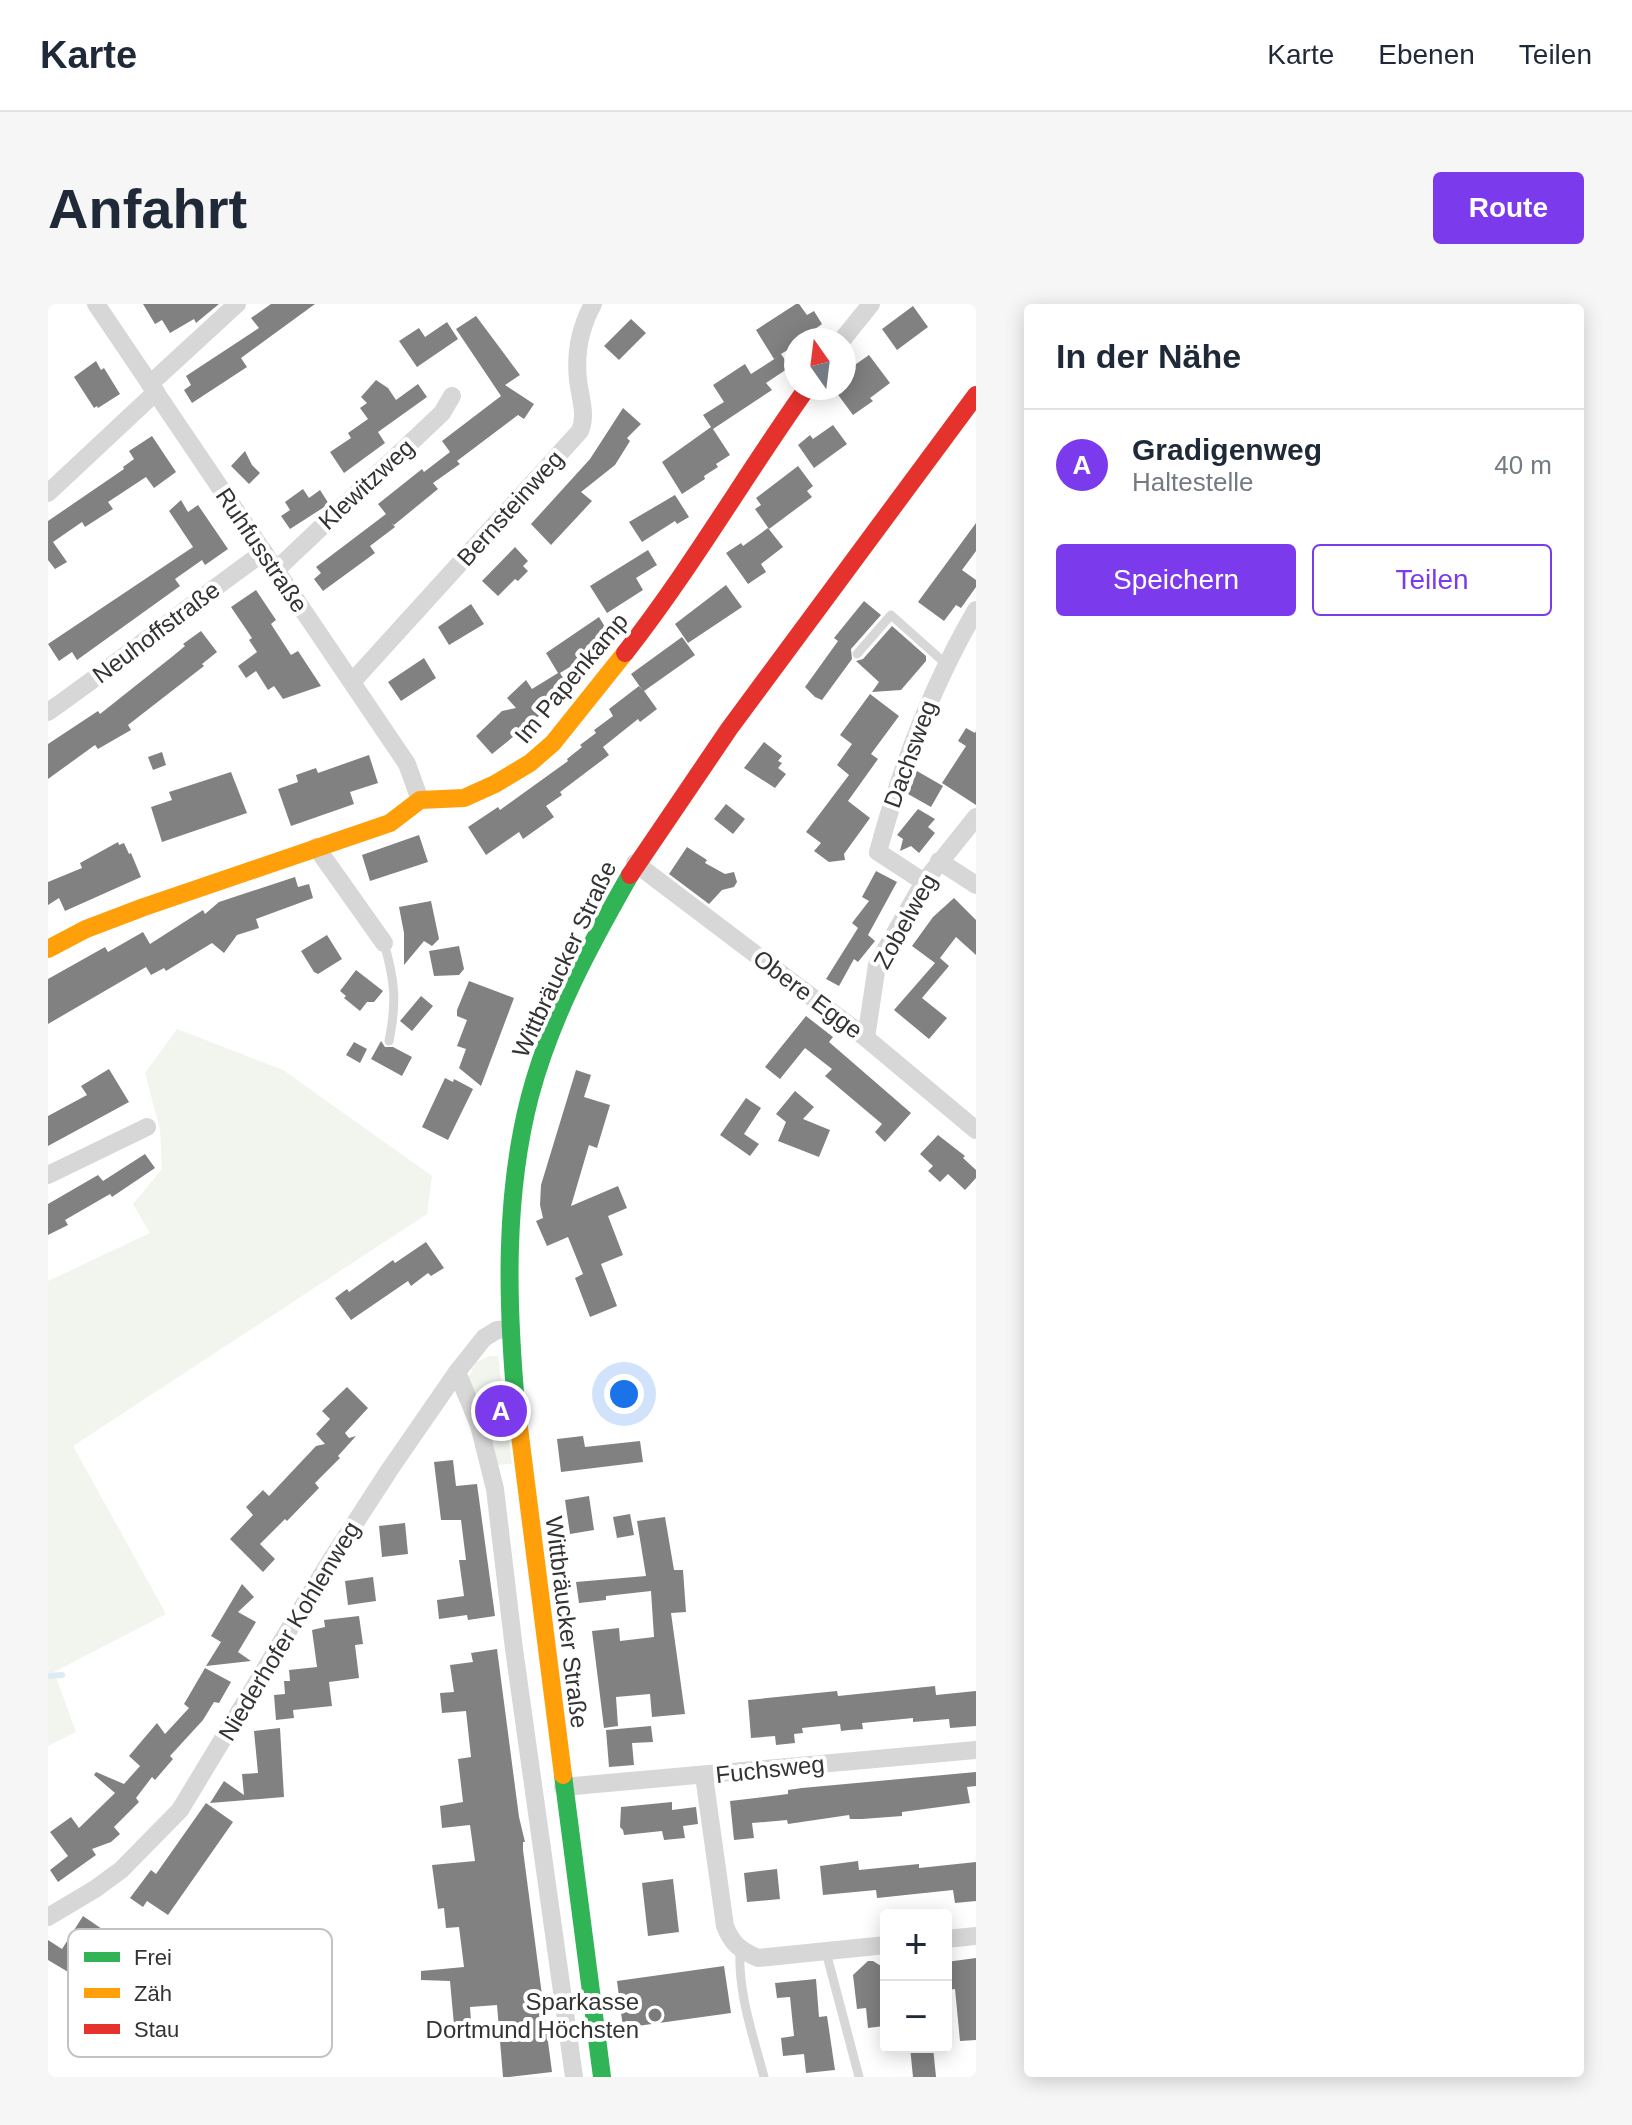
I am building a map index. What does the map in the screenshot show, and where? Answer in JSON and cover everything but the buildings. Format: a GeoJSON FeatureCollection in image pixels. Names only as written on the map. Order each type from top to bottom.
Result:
{"type":"FeatureCollection","features":[{"type":"Feature","properties":{"kind":"main road","name":"Wittbräucker Straße"},"geometry":{"type":"LineString","coordinates":[[602,2077],[519,1432],[510,1329],[508,1253],[512,1191],[532,1089],[556,1022],[607,912],[635,863],[688,783],[976,395]]}},
{"type":"Feature","properties":{"kind":"main road","name":"Im Papenkamp"},"geometry":{"type":"LineString","coordinates":[[420,800],[456,800],[475,793],[514,774],[553,743],[664,603],[798,400]]}},
{"type":"Feature","properties":{"kind":"main road"},"geometry":{"type":"LineString","coordinates":[[48,949],[86,929],[144,907],[390,823],[420,800]]}},
{"type":"Feature","properties":{"kind":"street","name":"Ruhfusstraße"},"geometry":{"type":"LineString","coordinates":[[96,304],[407,764],[420,800]]}},
{"type":"Feature","properties":{"kind":"street"},"geometry":{"type":"LineString","coordinates":[[48,493],[237,304]]}},
{"type":"Feature","properties":{"kind":"street","name":"Bernsteinweg"},"geometry":{"type":"LineString","coordinates":[[352,682],[580,431],[583,415],[578,355],[583,326],[593,304]]}},
{"type":"Feature","properties":{"kind":"street"},"geometry":{"type":"LineString","coordinates":[[852,328],[871,304]]}},
{"type":"Feature","properties":{"kind":"street","name":"Klewitzweg"},"geometry":{"type":"LineString","coordinates":[[276,570],[442,413],[452,396]]}},
{"type":"Feature","properties":{"kind":"street","name":"Neuhoffstraße"},"geometry":{"type":"LineString","coordinates":[[48,711],[111,668],[190,604],[264,552]]}},
{"type":"Feature","properties":{"kind":"street","name":"Dachsweg"},"geometry":{"type":"LineString","coordinates":[[924,882],[878,852],[915,731],[946,664],[976,610]]}},
{"type":"Feature","properties":{"kind":"street","name":"Zobelweg"},"geometry":{"type":"LineString","coordinates":[[866,1038],[877,965],[924,882],[976,817]]}},
{"type":"Feature","properties":{"kind":"street"},"geometry":{"type":"LineString","coordinates":[[316,847],[384,943]]}},
{"type":"Feature","properties":{"kind":"street"},"geometry":{"type":"LineString","coordinates":[[939,861],[976,885]]}},
{"type":"Feature","properties":{"kind":"street","name":"Obere Egge"},"geometry":{"type":"LineString","coordinates":[[635,863],[866,1038],[976,1130]]}},
{"type":"Feature","properties":{"kind":"street"},"geometry":{"type":"LineString","coordinates":[[48,1175],[147,1127]]}},
{"type":"Feature","properties":{"kind":"street","name":"Niederhofer Kohlenweg"},"geometry":{"type":"LineString","coordinates":[[48,1917],[121,1870],[180,1810],[331,1560],[443,1392],[484,1338],[497,1330],[510,1329]]}},
{"type":"Feature","properties":{"kind":"street"},"geometry":{"type":"LineString","coordinates":[[457,1372],[479,1425],[495,1489],[514,1649],[574,2077]]}},
{"type":"Feature","properties":{"kind":"street","name":"Fuchsweg"},"geometry":{"type":"LineString","coordinates":[[563,1787],[976,1750]]}},
{"type":"Feature","properties":{"kind":"street"},"geometry":{"type":"LineString","coordinates":[[704,1776],[725,1926],[740,1950],[758,1958],[880,1946]]}},
{"type":"Feature","properties":{"kind":"street"},"geometry":{"type":"LineString","coordinates":[[952,1938],[976,1936]]}},
{"type":"Feature","properties":{"kind":"lane"},"geometry":{"type":"LineString","coordinates":[[857,654],[891,615],[946,664]]}},
{"type":"Feature","properties":{"kind":"lane"},"geometry":{"type":"LineString","coordinates":[[384,943],[395,985],[389,1041]]}},
{"type":"Feature","properties":{"kind":"lane"},"geometry":{"type":"LineString","coordinates":[[740,1950],[738,1974],[764,2077]]}},
{"type":"Feature","properties":{"kind":"lane"},"geometry":{"type":"LineString","coordinates":[[826,1952],[859,2077]]}},
{"type":"Feature","properties":{"kind":"shaded area"},"geometry":{"type":"Polygon","coordinates":[[[177,1029],[283,1070],[432,1176],[427,1214],[73,1446],[166,1614],[54,1672],[76,1732],[48,1746],[48,1281],[150,1233],[133,1204],[162,1169],[160,1129],[145,1073],[177,1029]]]}},
{"type":"Feature","properties":{"kind":"shaded area"},"geometry":{"type":"Polygon","coordinates":[[[489,1356],[498,1356],[512,1464],[494,1465],[469,1377],[475,1363],[489,1356]]]}},
{"type":"Feature","properties":{"kind":"waterway"},"geometry":{"type":"LineString","coordinates":[[48,1676],[62,1675]]}},
{"type":"Feature","properties":{"kind":"traffic: fast"},"geometry":{"type":"LineString","coordinates":[[516,1404],[510,1249],[516,1172],[530,1096],[560,1010],[630,875]]}},
{"type":"Feature","properties":{"kind":"traffic: fast"},"geometry":{"type":"LineString","coordinates":[[563,1775],[602,2077]]}},
{"type":"Feature","properties":{"kind":"traffic: slow"},"geometry":{"type":"LineString","coordinates":[[48,949],[86,929],[144,907],[390,823],[420,800],[464,798],[495,784],[530,763],[553,743],[625,653]]}},
{"type":"Feature","properties":{"kind":"traffic: slow"},"geometry":{"type":"LineString","coordinates":[[516,1404],[563,1775]]}},
{"type":"Feature","properties":{"kind":"traffic: jam"},"geometry":{"type":"LineString","coordinates":[[630,875],[729,729],[976,395]]}},
{"type":"Feature","properties":{"kind":"traffic: jam"},"geometry":{"type":"LineString","coordinates":[[625,653],[673,588],[799,400]]}},
{"type":"Feature","properties":{"kind":"place","name":"Gradigenweg"},"geometry":{"type":"Point","coordinates":[501,1411]}},
{"type":"Feature","properties":{"kind":"place","name":"Sparkasse Dortmund Höchsten"},"geometry":{"type":"Point","coordinates":[655,2015]}}]}
